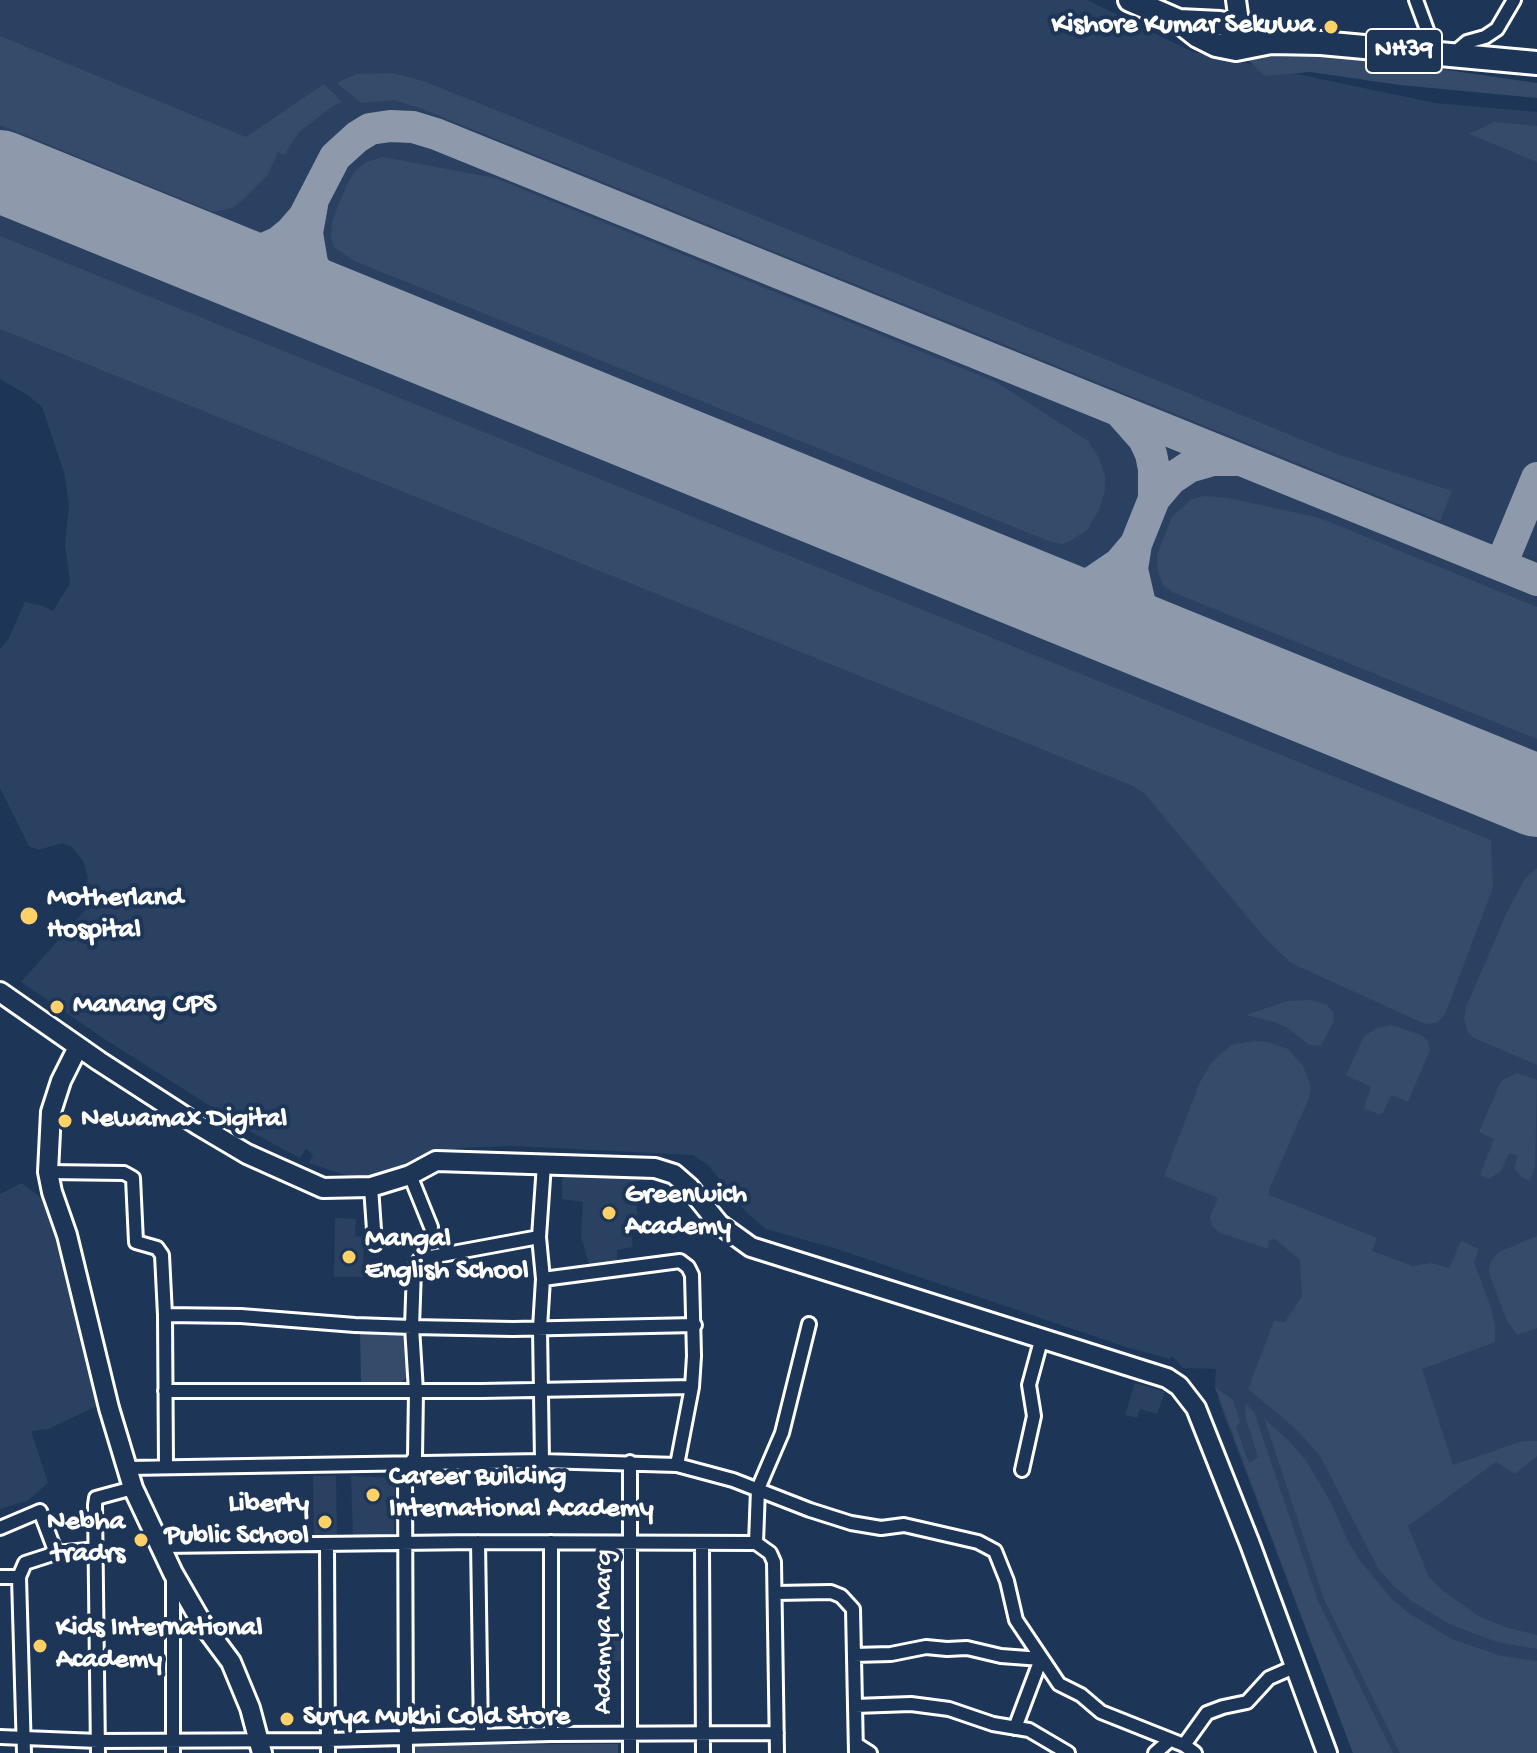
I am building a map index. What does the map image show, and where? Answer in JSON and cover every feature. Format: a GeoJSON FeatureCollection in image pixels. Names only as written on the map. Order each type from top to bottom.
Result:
{"type":"FeatureCollection","features":[{"type":"Feature","properties":{"kind":"highway","name":"NH39"},"geometry":{"type":"LineString","coordinates":[[1130,0],[1179,21],[1198,36],[1321,43],[1537,63]]}},
{"type":"Feature","properties":{"kind":"main road"},"geometry":{"type":"LineString","coordinates":[[1228,36],[1236,2]]}},
{"type":"Feature","properties":{"kind":"main road"},"geometry":{"type":"LineString","coordinates":[[0,992],[78,1047],[247,1154],[323,1188],[351,1190],[371,1187],[410,1175],[436,1161],[655,1168],[674,1174],[689,1187],[719,1224],[751,1247],[1158,1374],[1179,1386],[1190,1399],[1211,1442],[1327,1753]]}},
{"type":"Feature","properties":{"kind":"main road"},"geometry":{"type":"LineString","coordinates":[[78,1047],[51,1112],[48,1172],[67,1235],[109,1408],[133,1488],[173,1573],[202,1623],[231,1662],[250,1708],[260,1746]]}},
{"type":"Feature","properties":{"kind":"street"},"geometry":{"type":"LineString","coordinates":[[1416,0],[1430,38],[1440,54],[1485,37],[1497,29],[1512,1]]}},
{"type":"Feature","properties":{"kind":"street"},"geometry":{"type":"LineString","coordinates":[[542,1461],[540,1328],[543,1279],[539,1237],[544,1164]]}},
{"type":"Feature","properties":{"kind":"street"},"geometry":{"type":"LineString","coordinates":[[48,1172],[124,1173],[133,1178],[136,1242],[157,1248],[162,1255],[166,1466]]}},
{"type":"Feature","properties":{"kind":"street"},"geometry":{"type":"LineString","coordinates":[[410,1175],[431,1227]]}},
{"type":"Feature","properties":{"kind":"street"},"geometry":{"type":"LineString","coordinates":[[371,1187],[375,1244]]}},
{"type":"Feature","properties":{"kind":"street"},"geometry":{"type":"LineString","coordinates":[[406,1753],[405,1470],[415,1457],[414,1269],[420,1259],[539,1237]]}},
{"type":"Feature","properties":{"kind":"street"},"geometry":{"type":"LineString","coordinates":[[543,1279],[680,1261],[688,1267],[692,1275],[695,1325],[692,1387],[677,1465]]}},
{"type":"Feature","properties":{"kind":"street"},"geometry":{"type":"LineString","coordinates":[[165,1315],[241,1316],[412,1327],[695,1325]]}},
{"type":"Feature","properties":{"kind":"street"},"geometry":{"type":"LineString","coordinates":[[756,1543],[758,1489],[782,1433],[809,1324]]}},
{"type":"Feature","properties":{"kind":"street"},"geometry":{"type":"LineString","coordinates":[[1022,1470],[1034,1416],[1029,1385],[1042,1337]]}},
{"type":"Feature","properties":{"kind":"street"},"geometry":{"type":"LineString","coordinates":[[165,1391],[692,1387]]}},
{"type":"Feature","properties":{"kind":"street"},"geometry":{"type":"LineString","coordinates":[[128,1468],[542,1461],[677,1465],[758,1489],[837,1519],[881,1528],[904,1525],[978,1542],[995,1551],[1007,1581],[1016,1620],[1059,1684],[1081,1695],[1101,1712],[1184,1745],[1195,1753]]}},
{"type":"Feature","properties":{"kind":"street","name":"Adamya Marg"},"geometry":{"type":"LineString","coordinates":[[630,1462],[630,1753]]}},
{"type":"Feature","properties":{"kind":"street"},"geometry":{"type":"LineString","coordinates":[[98,1747],[96,1498],[133,1488]]}},
{"type":"Feature","properties":{"kind":"street"},"geometry":{"type":"LineString","coordinates":[[0,1528],[40,1511],[56,1553]]}},
{"type":"Feature","properties":{"kind":"street"},"geometry":{"type":"LineString","coordinates":[[478,1542],[481,1735]]}},
{"type":"Feature","properties":{"kind":"street"},"geometry":{"type":"LineString","coordinates":[[162,1546],[478,1542],[756,1543],[770,1553],[774,1562],[777,1753]]}},
{"type":"Feature","properties":{"kind":"street"},"geometry":{"type":"LineString","coordinates":[[551,1542],[551,1734]]}},
{"type":"Feature","properties":{"kind":"street"},"geometry":{"type":"LineString","coordinates":[[702,1543],[703,1753]]}},
{"type":"Feature","properties":{"kind":"street"},"geometry":{"type":"LineString","coordinates":[[327,1544],[328,1746]]}},
{"type":"Feature","properties":{"kind":"street"},"geometry":{"type":"LineString","coordinates":[[24,1753],[19,1577],[25,1563],[56,1553],[97,1549]]}},
{"type":"Feature","properties":{"kind":"street"},"geometry":{"type":"LineString","coordinates":[[173,1573],[173,1747]]}},
{"type":"Feature","properties":{"kind":"street"},"geometry":{"type":"LineString","coordinates":[[0,1577],[19,1577]]}},
{"type":"Feature","properties":{"kind":"street"},"geometry":{"type":"LineString","coordinates":[[775,1593],[831,1592],[841,1596],[853,1609],[856,1748],[870,1753]]}},
{"type":"Feature","properties":{"kind":"street"},"geometry":{"type":"LineString","coordinates":[[854,1655],[891,1654],[926,1647],[967,1648],[1001,1656],[1041,1659]]}},
{"type":"Feature","properties":{"kind":"street"},"geometry":{"type":"LineString","coordinates":[[1015,1728],[1041,1659]]}},
{"type":"Feature","properties":{"kind":"street"},"geometry":{"type":"LineString","coordinates":[[1184,1745],[1207,1713],[1247,1702],[1269,1678],[1294,1667]]}},
{"type":"Feature","properties":{"kind":"street"},"geometry":{"type":"LineString","coordinates":[[855,1706],[932,1706],[1029,1730],[1068,1753]]}},
{"type":"Feature","properties":{"kind":"street"},"geometry":{"type":"LineString","coordinates":[[0,1737],[98,1747],[173,1747],[328,1746],[405,1737],[481,1735],[777,1733]]}},
{"type":"Feature","properties":{"kind":"street"},"geometry":{"type":"LineString","coordinates":[[1155,1753],[1170,1740]]}},
{"type":"Feature","properties":{"kind":"shaded area"},"geometry":{"type":"Polygon","coordinates":[[[0,0],[1087,0],[1193,52],[1435,103],[1537,112],[1537,1753],[1353,1753],[1221,1407],[1215,1387],[1216,1369],[1183,1368],[1172,1356],[1170,1359],[1129,1348],[837,1249],[766,1229],[747,1213],[708,1165],[693,1155],[514,1146],[458,1148],[379,1177],[354,1178],[309,1163],[313,1155],[306,1149],[300,1158],[253,1133],[21,982],[96,898],[86,887],[88,877],[83,861],[72,847],[62,843],[38,850],[29,846],[0,788],[0,649],[8,640],[25,602],[53,611],[70,583],[65,545],[69,504],[64,473],[42,407],[0,379],[0,0]]]}},
{"type":"Feature","properties":{"kind":"shaded area"},"geometry":{"type":"Polygon","coordinates":[[[0,36],[246,137],[324,84],[342,102],[299,132],[284,155],[278,152],[267,176],[244,199],[232,208],[214,212],[0,125],[0,36]]]}},
{"type":"Feature","properties":{"kind":"shaded area"},"geometry":{"type":"Polygon","coordinates":[[[1293,51],[1537,83],[1537,98],[1400,85],[1310,72],[1265,76],[1248,60],[1250,54],[1293,51]]]}},
{"type":"Feature","properties":{"kind":"shaded area"},"geometry":{"type":"Polygon","coordinates":[[[392,73],[423,81],[516,118],[1337,454],[1452,491],[1440,521],[420,108],[394,100],[361,103],[337,83],[356,74],[392,73]]]}},
{"type":"Feature","properties":{"kind":"shaded area"},"geometry":{"type":"Polygon","coordinates":[[[1494,122],[1537,126],[1537,162],[1469,134],[1494,122]]]}},
{"type":"Feature","properties":{"kind":"shaded area"},"geometry":{"type":"Polygon","coordinates":[[[383,157],[495,178],[996,382],[1088,441],[1099,458],[1105,476],[1105,490],[1099,510],[1088,529],[1072,540],[1063,544],[1051,542],[354,261],[334,247],[332,221],[355,171],[366,162],[383,157]]]}},
{"type":"Feature","properties":{"kind":"shaded area"},"geometry":{"type":"Polygon","coordinates":[[[0,236],[1491,840],[1493,888],[1445,1014],[1437,1023],[1425,1024],[1291,963],[1265,938],[1145,794],[1133,786],[0,329],[0,236]]]}},
{"type":"Feature","properties":{"kind":"shaded area"},"geometry":{"type":"Polygon","coordinates":[[[1204,496],[1229,498],[1320,518],[1537,607],[1537,739],[1172,592],[1163,585],[1157,555],[1172,517],[1192,499],[1204,496]]]}},
{"type":"Feature","properties":{"kind":"shaded area"},"geometry":{"type":"Polygon","coordinates":[[[1537,868],[1537,1065],[1474,1038],[1468,1033],[1464,1019],[1466,1007],[1507,912],[1525,879],[1537,868]]]}},
{"type":"Feature","properties":{"kind":"shaded area"},"geometry":{"type":"Polygon","coordinates":[[[1310,1000],[1326,1004],[1333,1012],[1334,1021],[1321,1046],[1309,1045],[1288,1028],[1274,1022],[1246,1015],[1287,1001],[1310,1000]]]}},
{"type":"Feature","properties":{"kind":"shaded area"},"geometry":{"type":"Polygon","coordinates":[[[1392,1025],[1421,1035],[1428,1041],[1430,1050],[1408,1102],[1391,1095],[1383,1113],[1378,1114],[1364,1108],[1371,1087],[1346,1075],[1364,1036],[1377,1028],[1392,1025]]]}},
{"type":"Feature","properties":{"kind":"shaded area"},"geometry":{"type":"Polygon","coordinates":[[[1255,1041],[1288,1049],[1303,1066],[1311,1087],[1269,1195],[1377,1238],[1372,1251],[1413,1266],[1431,1263],[1449,1268],[1461,1241],[1479,1249],[1474,1263],[1491,1307],[1495,1342],[1422,1369],[1453,1465],[1523,1441],[1537,1441],[1537,1456],[1515,1474],[1496,1462],[1408,1526],[1429,1577],[1442,1590],[1480,1617],[1537,1635],[1537,1649],[1497,1642],[1449,1624],[1410,1600],[1394,1586],[1379,1570],[1320,1456],[1296,1429],[1248,1389],[1274,1321],[1285,1322],[1302,1296],[1300,1260],[1275,1239],[1269,1240],[1268,1249],[1220,1233],[1212,1226],[1210,1217],[1218,1198],[1164,1176],[1200,1082],[1211,1063],[1231,1045],[1255,1041]]]}},
{"type":"Feature","properties":{"kind":"shaded area"},"geometry":{"type":"Polygon","coordinates":[[[1517,1073],[1537,1080],[1535,1167],[1530,1181],[1521,1177],[1514,1168],[1518,1156],[1509,1153],[1501,1171],[1489,1179],[1480,1175],[1494,1139],[1479,1132],[1501,1081],[1517,1073]]]}},
{"type":"Feature","properties":{"kind":"shaded area","name":"Greenwich Academy"},"geometry":{"type":"Polygon","coordinates":[[[562,1170],[633,1172],[638,1224],[630,1227],[633,1247],[617,1250],[617,1260],[589,1264],[581,1237],[583,1202],[562,1199],[562,1170]]]}},
{"type":"Feature","properties":{"kind":"shaded area"},"geometry":{"type":"Polygon","coordinates":[[[22,1183],[50,1205],[61,1235],[99,1405],[48,1429],[31,1431],[48,1483],[27,1501],[0,1509],[0,1194],[22,1183]]]}},
{"type":"Feature","properties":{"kind":"shaded area","name":"Mangal English School"},"geometry":{"type":"Polygon","coordinates":[[[335,1218],[356,1219],[355,1236],[364,1237],[363,1277],[334,1277],[335,1218]]]}},
{"type":"Feature","properties":{"kind":"shaded area"},"geometry":{"type":"Polygon","coordinates":[[[1537,1236],[1537,1328],[1517,1335],[1507,1321],[1489,1267],[1499,1252],[1537,1236]]]}},
{"type":"Feature","properties":{"kind":"shaded area"},"geometry":{"type":"Polygon","coordinates":[[[360,1329],[406,1334],[410,1375],[401,1382],[361,1382],[360,1329]]]}},
{"type":"Feature","properties":{"kind":"shaded area"},"geometry":{"type":"Polygon","coordinates":[[[1135,1383],[1165,1392],[1157,1414],[1140,1409],[1137,1418],[1125,1415],[1135,1383]]]}},
{"type":"Feature","properties":{"kind":"shaded area"},"geometry":{"type":"Polygon","coordinates":[[[1215,1387],[1233,1400],[1240,1422],[1236,1427],[1249,1463],[1258,1457],[1246,1419],[1245,1403],[1254,1412],[1318,1601],[1393,1753],[1353,1753],[1215,1387]]]}},
{"type":"Feature","properties":{"kind":"shaded area"},"geometry":{"type":"Polygon","coordinates":[[[1264,1418],[1307,1462],[1330,1501],[1349,1543],[1391,1598],[1410,1614],[1452,1639],[1502,1656],[1537,1661],[1537,1753],[1400,1753],[1324,1599],[1264,1418]]]}},
{"type":"Feature","properties":{"kind":"shaded area","name":"Liberty Public School"},"geometry":{"type":"Polygon","coordinates":[[[313,1476],[336,1476],[337,1539],[314,1539],[313,1476]]]}},
{"type":"Feature","properties":{"kind":"shaded area","name":"Career Building International Academy"},"geometry":{"type":"Polygon","coordinates":[[[351,1476],[395,1478],[394,1536],[353,1538],[351,1476]]]}},
{"type":"Feature","properties":{"kind":"shaded area"},"geometry":{"type":"Polygon","coordinates":[[[610,1641],[623,1641],[622,1661],[610,1661],[610,1641]]]}},
{"type":"Feature","properties":{"kind":"shaded area"},"geometry":{"type":"Polygon","coordinates":[[[618,1744],[618,1753],[408,1753],[408,1745],[618,1744]]]}},
{"type":"Feature","properties":{"kind":"taxiway"},"geometry":{"type":"LineString","coordinates":[[222,261],[259,251],[290,233],[304,217],[335,157],[357,137],[370,129],[413,127],[1537,580]]}},
{"type":"Feature","properties":{"kind":"taxiway"},"geometry":{"type":"LineString","coordinates":[[312,205],[307,233],[312,263],[325,287],[356,315]]}},
{"type":"Feature","properties":{"kind":"taxiway"},"geometry":{"type":"LineString","coordinates":[[1036,591],[1083,586],[1094,581],[1119,564],[1136,544],[1154,499],[1154,469],[1144,439],[1121,413]]}},
{"type":"Feature","properties":{"kind":"taxiway"},"geometry":{"type":"LineString","coordinates":[[1154,499],[1171,479],[1189,467],[1213,460],[1237,460]]}},
{"type":"Feature","properties":{"kind":"taxiway"},"geometry":{"type":"LineString","coordinates":[[1501,565],[1537,478]]}},
{"type":"Feature","properties":{"kind":"taxiway"},"geometry":{"type":"LineString","coordinates":[[1136,544],[1132,569],[1140,604],[1172,647]]}},
{"type":"Feature","properties":{"kind":"runway"},"geometry":{"type":"LineString","coordinates":[[0,171],[1537,796]]}},
{"type":"Feature","properties":{"kind":"place","name":"Kishore Kumar Sekuwa"},"geometry":{"type":"Point","coordinates":[1331,27]}},
{"type":"Feature","properties":{"kind":"place","name":"Motherland Hospital"},"geometry":{"type":"Point","coordinates":[29,916]}},
{"type":"Feature","properties":{"kind":"place","name":"Manang CPS"},"geometry":{"type":"Point","coordinates":[57,1007]}},
{"type":"Feature","properties":{"kind":"place","name":"Newamax Digital"},"geometry":{"type":"Point","coordinates":[65,1121]}},
{"type":"Feature","properties":{"kind":"place","name":"Greenwich Academy"},"geometry":{"type":"Point","coordinates":[609,1213]}},
{"type":"Feature","properties":{"kind":"place","name":"Mangal English School"},"geometry":{"type":"Point","coordinates":[349,1257]}},
{"type":"Feature","properties":{"kind":"place","name":"Career Building International Academy"},"geometry":{"type":"Point","coordinates":[373,1495]}},
{"type":"Feature","properties":{"kind":"place","name":"Liberty Public School"},"geometry":{"type":"Point","coordinates":[325,1522]}},
{"type":"Feature","properties":{"kind":"place","name":"Nebha tradrs"},"geometry":{"type":"Point","coordinates":[141,1540]}},
{"type":"Feature","properties":{"kind":"place","name":"Kids International Academy"},"geometry":{"type":"Point","coordinates":[40,1646]}},
{"type":"Feature","properties":{"kind":"place","name":"Surya Mukhi Cold Store"},"geometry":{"type":"Point","coordinates":[287,1719]}}]}
